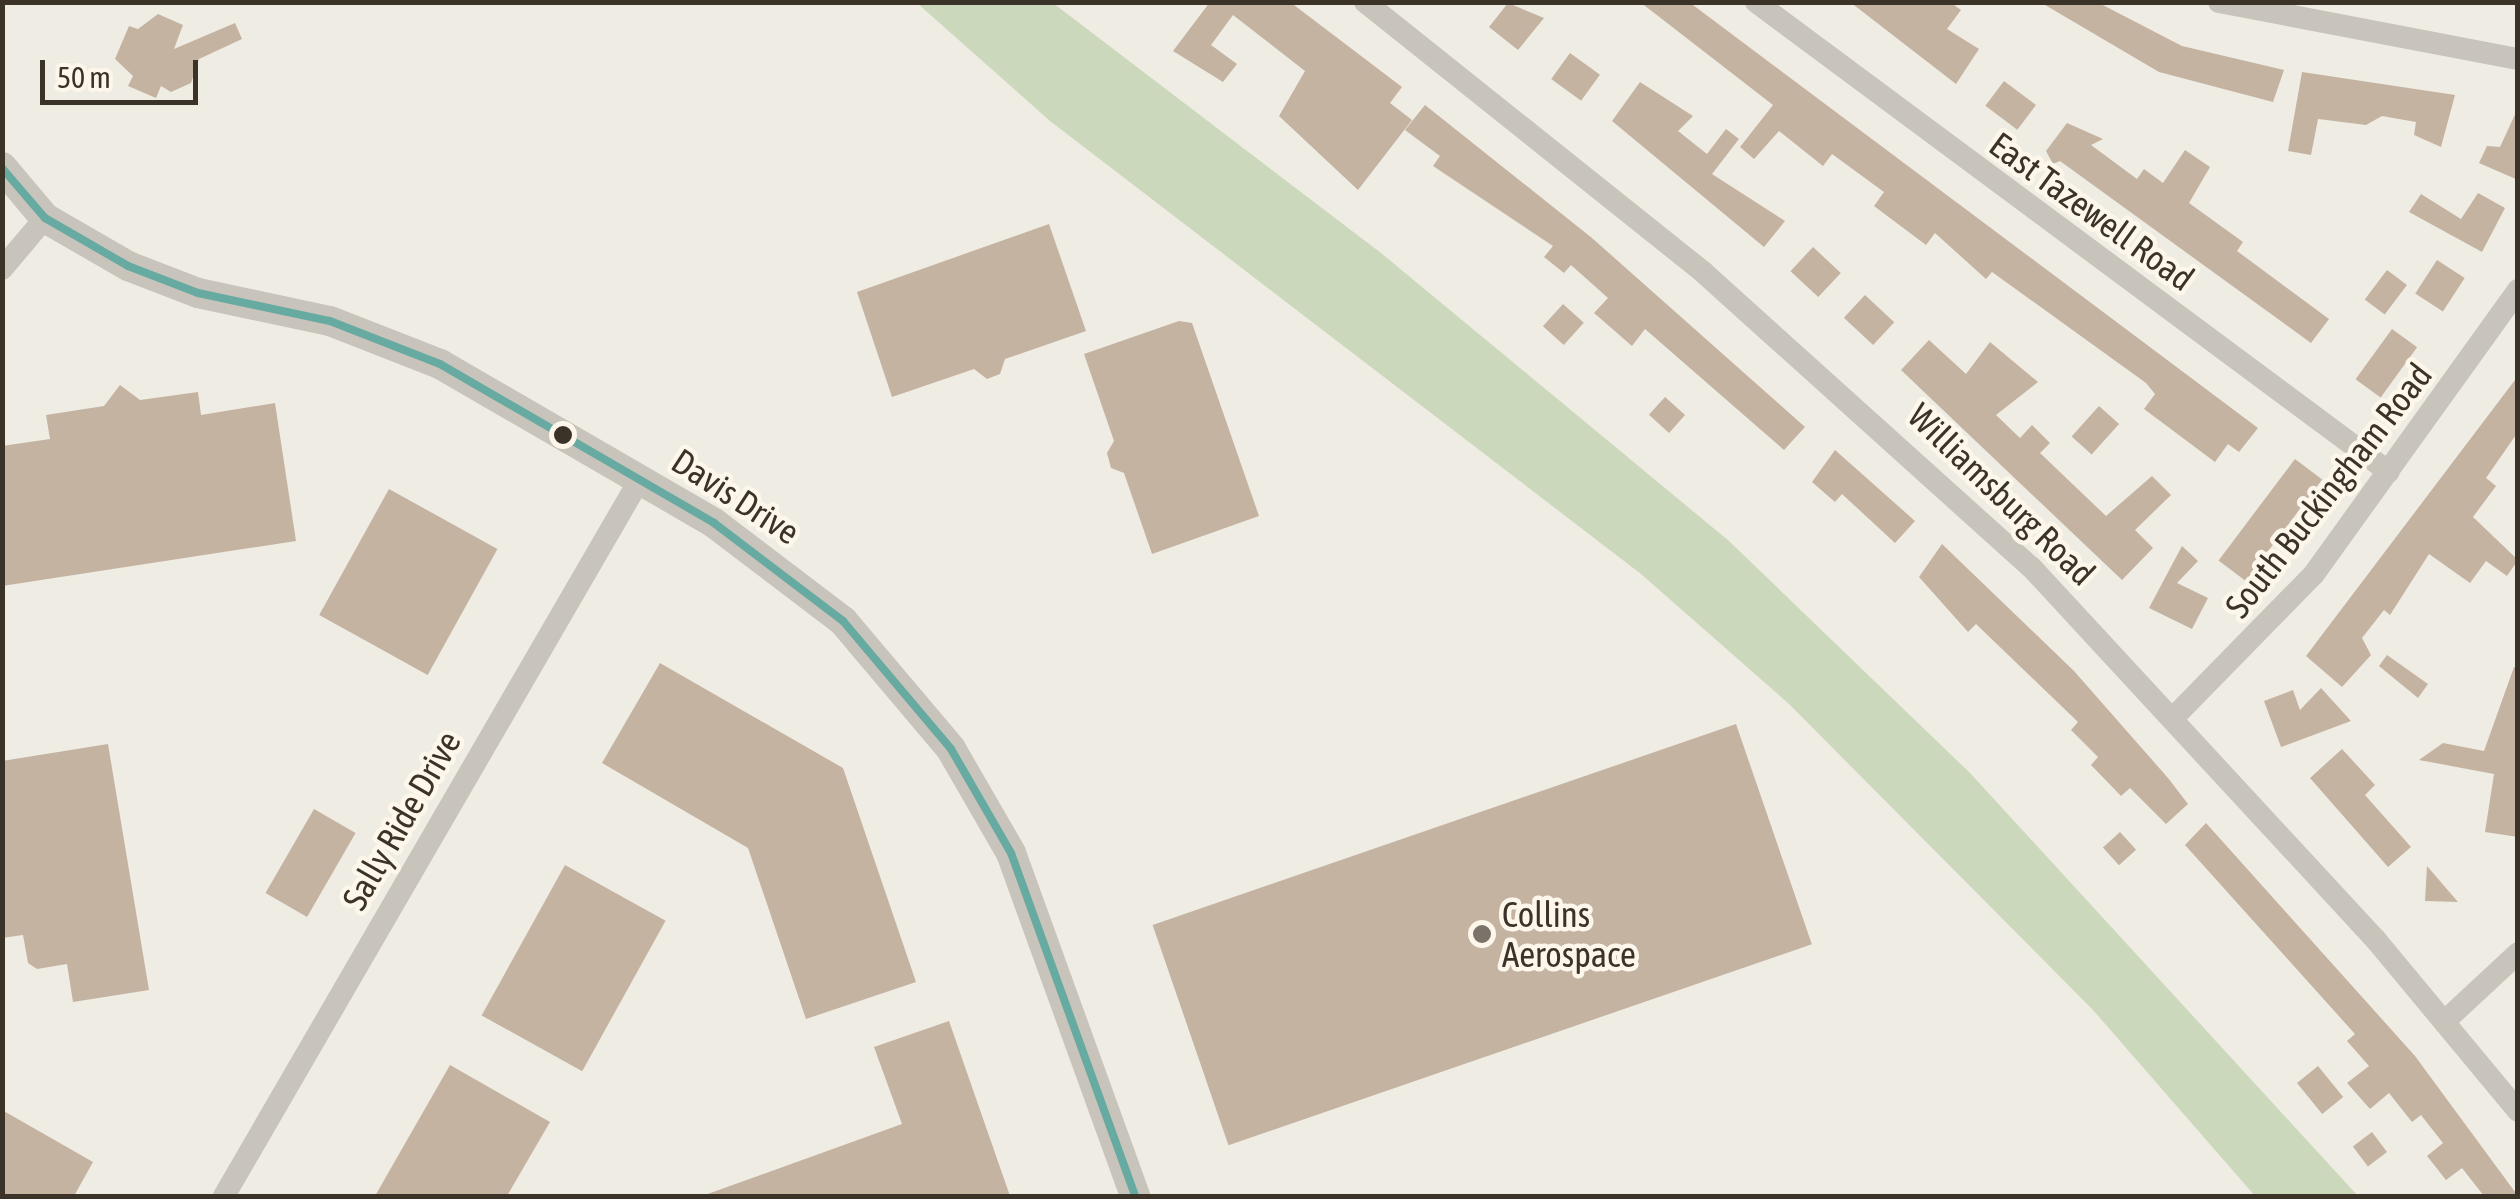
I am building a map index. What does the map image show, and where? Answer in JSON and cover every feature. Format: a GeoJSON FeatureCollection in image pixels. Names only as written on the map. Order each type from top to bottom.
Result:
{"type":"FeatureCollection","features":[{"type":"Feature","properties":{"kind":"street","name":"Williamsburg Road"},"geometry":{"type":"LineString","coordinates":[[1365,2],[1864,410],[2174,716],[2446,1020],[2518,1111]]}},
{"type":"Feature","properties":{"kind":"street","name":"East Tazewell Road"},"geometry":{"type":"LineString","coordinates":[[1756,2],[2388,472]]}},
{"type":"Feature","properties":{"kind":"street"},"geometry":{"type":"LineString","coordinates":[[2219,2],[2518,59]]}},
{"type":"Feature","properties":{"kind":"street","name":"Davis Drive"},"geometry":{"type":"LineString","coordinates":[[2,167],[45,218],[128,266],[198,293],[391,340],[640,479],[807,589],[878,658],[950,749],[1031,898],[1135,1196]]}},
{"type":"Feature","properties":{"kind":"street"},"geometry":{"type":"LineString","coordinates":[[2,269],[45,218]]}},
{"type":"Feature","properties":{"kind":"street","name":"South Buckingham Road"},"geometry":{"type":"LineString","coordinates":[[2174,716],[2285,610],[2518,290]]}},
{"type":"Feature","properties":{"kind":"street","name":"Sally Ride Drive"},"geometry":{"type":"LineString","coordinates":[[224,1196],[640,479]]}},
{"type":"Feature","properties":{"kind":"street"},"geometry":{"type":"LineString","coordinates":[[2446,1020],[2518,953]]}},
{"type":"Feature","properties":{"kind":"green space"},"geometry":{"type":"Polygon","coordinates":[[[917,3],[1053,3],[1381,253],[1729,541],[1970,773],[2358,1196],[2255,1196],[2093,1010],[1789,704],[1641,574],[1050,121],[917,3]]]}},
{"type":"Feature","properties":{"kind":"building"},"geometry":{"type":"Polygon","coordinates":[[[1210,2],[1290,2],[1402,87],[1390,103],[1412,120],[1358,190],[1279,116],[1305,71],[1233,15],[1211,45],[1237,64],[1223,82],[1173,51],[1210,2]]]}},
{"type":"Feature","properties":{"kind":"building"},"geometry":{"type":"Polygon","coordinates":[[[1640,2],[1689,2],[2258,428],[2239,452],[2228,444],[2215,462],[2144,409],[2155,394],[2146,383],[1992,272],[1986,279],[1935,233],[1926,245],[1874,206],[1884,192],[1832,154],[1823,166],[1779,131],[1754,159],[1740,147],[1773,105],[1640,2]]]}},
{"type":"Feature","properties":{"kind":"building"},"geometry":{"type":"Polygon","coordinates":[[[1850,2],[1950,2],[1961,10],[1947,29],[1979,49],[1956,84],[1850,2]]]}},
{"type":"Feature","properties":{"kind":"building"},"geometry":{"type":"Polygon","coordinates":[[[2040,2],[2097,2],[2182,46],[2284,70],[2273,102],[2159,72],[2040,2]]]}},
{"type":"Feature","properties":{"kind":"building"},"geometry":{"type":"Polygon","coordinates":[[[1508,3],[1544,18],[1518,50],[1489,27],[1508,3]]]}},
{"type":"Feature","properties":{"kind":"building"},"geometry":{"type":"Polygon","coordinates":[[[158,14],[183,25],[174,49],[235,23],[242,39],[199,59],[191,83],[171,92],[161,86],[156,98],[128,86],[133,76],[115,59],[129,26],[138,29],[158,14]]]}},
{"type":"Feature","properties":{"kind":"building"},"geometry":{"type":"Polygon","coordinates":[[[1570,53],[1600,75],[1581,101],[1551,79],[1570,53]]]}},
{"type":"Feature","properties":{"kind":"building"},"geometry":{"type":"Polygon","coordinates":[[[2302,72],[2455,95],[2441,147],[2414,135],[2416,122],[2382,116],[2366,125],[2318,119],[2311,155],[2288,151],[2302,72]]]}},
{"type":"Feature","properties":{"kind":"building"},"geometry":{"type":"Polygon","coordinates":[[[2004,81],[2036,105],[2017,130],[1985,106],[2004,81]]]}},
{"type":"Feature","properties":{"kind":"building"},"geometry":{"type":"Polygon","coordinates":[[[1640,82],[1693,116],[1678,131],[1707,154],[1726,129],[1739,139],[1712,174],[1785,221],[1764,247],[1612,121],[1640,82]]]}},
{"type":"Feature","properties":{"kind":"building"},"geometry":{"type":"Polygon","coordinates":[[[1425,105],[1592,238],[1805,427],[1784,450],[1645,329],[1632,346],[1594,313],[1608,298],[1571,265],[1564,273],[1544,257],[1553,246],[1433,166],[1440,156],[1405,130],[1425,105]]]}},
{"type":"Feature","properties":{"kind":"building"},"geometry":{"type":"Polygon","coordinates":[[[2518,108],[2518,180],[2479,163],[2487,146],[2500,147],[2518,108]]]}},
{"type":"Feature","properties":{"kind":"building"},"geometry":{"type":"Polygon","coordinates":[[[2067,123],[2103,139],[2091,145],[2137,179],[2144,169],[2163,183],[2185,150],[2210,167],[2189,203],[2243,242],[2237,251],[2329,319],[2311,343],[2060,161],[2053,164],[2046,151],[2067,123]]]}},
{"type":"Feature","properties":{"kind":"building"},"geometry":{"type":"Polygon","coordinates":[[[2478,193],[2505,208],[2482,252],[2409,212],[2421,194],[2461,219],[2478,193]]]}},
{"type":"Feature","properties":{"kind":"building"},"geometry":{"type":"Polygon","coordinates":[[[1049,224],[1086,331],[1005,359],[1000,374],[987,379],[974,369],[892,397],[857,292],[1049,224]]]}},
{"type":"Feature","properties":{"kind":"building"},"geometry":{"type":"Polygon","coordinates":[[[1813,247],[1841,273],[1818,297],[1790,271],[1813,247]]]}},
{"type":"Feature","properties":{"kind":"building"},"geometry":{"type":"Polygon","coordinates":[[[2437,260],[2465,278],[2443,312],[2415,294],[2437,260]]]}},
{"type":"Feature","properties":{"kind":"building"},"geometry":{"type":"Polygon","coordinates":[[[2387,270],[2407,285],[2385,315],[2365,300],[2387,270]]]}},
{"type":"Feature","properties":{"kind":"building"},"geometry":{"type":"Polygon","coordinates":[[[1865,295],[1894,322],[1873,345],[1844,318],[1865,295]]]}},
{"type":"Feature","properties":{"kind":"building"},"geometry":{"type":"Polygon","coordinates":[[[1563,304],[1584,323],[1564,345],[1543,326],[1563,304]]]}},
{"type":"Feature","properties":{"kind":"building"},"geometry":{"type":"Polygon","coordinates":[[[1179,321],[1192,323],[1259,516],[1152,554],[1124,473],[1111,468],[1107,453],[1114,441],[1084,354],[1179,321]]]}},
{"type":"Feature","properties":{"kind":"building"},"geometry":{"type":"Polygon","coordinates":[[[2392,329],[2417,347],[2381,397],[2356,379],[2392,329]]]}},
{"type":"Feature","properties":{"kind":"building"},"geometry":{"type":"Polygon","coordinates":[[[1929,340],[1966,374],[1990,342],[2038,382],[1996,415],[2020,438],[2032,425],[2050,443],[2040,453],[2106,516],[2152,476],[2171,495],[2135,530],[2153,548],[2122,580],[1901,370],[1929,340]]]}},
{"type":"Feature","properties":{"kind":"building"},"geometry":{"type":"Polygon","coordinates":[[[2518,376],[2518,432],[2486,478],[2496,486],[2473,517],[2518,560],[2507,576],[2486,561],[2470,583],[2429,554],[2390,615],[2384,610],[2362,638],[2371,655],[2342,687],[2306,656],[2518,376]]]}},
{"type":"Feature","properties":{"kind":"building"},"geometry":{"type":"Polygon","coordinates":[[[120,385],[140,400],[198,392],[201,415],[275,403],[296,541],[2,586],[2,446],[50,439],[46,415],[104,406],[120,385]]]}},
{"type":"Feature","properties":{"kind":"building"},"geometry":{"type":"Polygon","coordinates":[[[1665,397],[1685,415],[1669,433],[1649,415],[1665,397]]]}},
{"type":"Feature","properties":{"kind":"building"},"geometry":{"type":"Polygon","coordinates":[[[2099,406],[2119,424],[2092,455],[2072,436],[2099,406]]]}},
{"type":"Feature","properties":{"kind":"building"},"geometry":{"type":"Polygon","coordinates":[[[1835,450],[1915,521],[1895,543],[1842,494],[1835,502],[1812,482],[1835,450]]]}},
{"type":"Feature","properties":{"kind":"building"},"geometry":{"type":"Polygon","coordinates":[[[2295,459],[2322,479],[2246,581],[2219,560],[2295,459]]]}},
{"type":"Feature","properties":{"kind":"building"},"geometry":{"type":"Polygon","coordinates":[[[389,489],[497,549],[428,675],[319,615],[389,489]]]}},
{"type":"Feature","properties":{"kind":"building"},"geometry":{"type":"Polygon","coordinates":[[[1942,544],[2074,671],[2168,778],[2188,804],[2166,824],[2130,788],[2121,796],[2091,765],[2098,757],[2071,730],[2078,722],[1976,624],[1968,632],[1919,577],[1942,544]]]}},
{"type":"Feature","properties":{"kind":"building"},"geometry":{"type":"Polygon","coordinates":[[[2182,546],[2198,561],[2177,583],[2208,598],[2192,629],[2149,608],[2182,546]]]}},
{"type":"Feature","properties":{"kind":"building"},"geometry":{"type":"Polygon","coordinates":[[[2387,655],[2428,684],[2418,698],[2379,666],[2387,655]]]}},
{"type":"Feature","properties":{"kind":"building"},"geometry":{"type":"Polygon","coordinates":[[[660,663],[843,768],[916,982],[806,1019],[748,848],[602,763],[660,663]]]}},
{"type":"Feature","properties":{"kind":"building"},"geometry":{"type":"Polygon","coordinates":[[[2514,667],[2518,668],[2518,837],[2485,832],[2494,774],[2419,760],[2443,743],[2484,751],[2514,667]]]}},
{"type":"Feature","properties":{"kind":"building"},"geometry":{"type":"Polygon","coordinates":[[[2321,688],[2351,721],[2281,747],[2264,701],[2293,690],[2300,710],[2321,688]]]}},
{"type":"Feature","properties":{"kind":"building","name":"Collins Aerospace"},"geometry":{"type":"Polygon","coordinates":[[[1736,724],[1812,944],[1228,1145],[1153,925],[1736,724]]]}},
{"type":"Feature","properties":{"kind":"building"},"geometry":{"type":"Polygon","coordinates":[[[108,744],[149,990],[73,1002],[67,964],[37,969],[28,963],[23,935],[2,938],[2,761],[108,744]]]}},
{"type":"Feature","properties":{"kind":"building"},"geometry":{"type":"Polygon","coordinates":[[[2342,749],[2375,785],[2365,795],[2411,847],[2388,867],[2310,778],[2342,749]]]}},
{"type":"Feature","properties":{"kind":"building"},"geometry":{"type":"Polygon","coordinates":[[[314,809],[356,833],[307,917],[266,893],[314,809]]]}},
{"type":"Feature","properties":{"kind":"building"},"geometry":{"type":"Polygon","coordinates":[[[2206,823],[2415,1056],[2518,1196],[2484,1196],[2462,1168],[2446,1180],[2427,1156],[2443,1143],[2421,1115],[2412,1122],[2389,1093],[2370,1109],[2347,1083],[2369,1066],[2347,1041],[2355,1034],[2185,845],[2206,823]]]}},
{"type":"Feature","properties":{"kind":"building"},"geometry":{"type":"Polygon","coordinates":[[[2120,832],[2136,850],[2119,865],[2103,847],[2120,832]]]}},
{"type":"Feature","properties":{"kind":"building"},"geometry":{"type":"Polygon","coordinates":[[[565,865],[666,921],[582,1071],[482,1015],[565,865]]]}},
{"type":"Feature","properties":{"kind":"building"},"geometry":{"type":"Polygon","coordinates":[[[2427,866],[2458,902],[2425,901],[2427,866]]]}},
{"type":"Feature","properties":{"kind":"building"},"geometry":{"type":"Polygon","coordinates":[[[949,1021],[1010,1196],[702,1196],[902,1124],[874,1047],[949,1021]]]}},
{"type":"Feature","properties":{"kind":"building"},"geometry":{"type":"Polygon","coordinates":[[[450,1065],[550,1122],[507,1196],[375,1196],[450,1065]]]}},
{"type":"Feature","properties":{"kind":"building"},"geometry":{"type":"Polygon","coordinates":[[[2318,1066],[2343,1097],[2322,1114],[2297,1083],[2318,1066]]]}},
{"type":"Feature","properties":{"kind":"building"},"geometry":{"type":"Polygon","coordinates":[[[2,1110],[93,1162],[74,1196],[2,1196],[2,1110]]]}},
{"type":"Feature","properties":{"kind":"building"},"geometry":{"type":"Polygon","coordinates":[[[2372,1132],[2387,1152],[2368,1166],[2353,1146],[2372,1132]]]}},
{"type":"Feature","properties":{"kind":"transit line"},"geometry":{"type":"LineString","coordinates":[[2,168],[45,218],[128,266],[198,293],[330,321],[440,364],[714,523],[843,621],[951,749],[1011,853],[1135,1196]]}},
{"type":"Feature","properties":{"kind":"place","name":"Collins Aerospace"},"geometry":{"type":"Point","coordinates":[1482,934]}}]}
